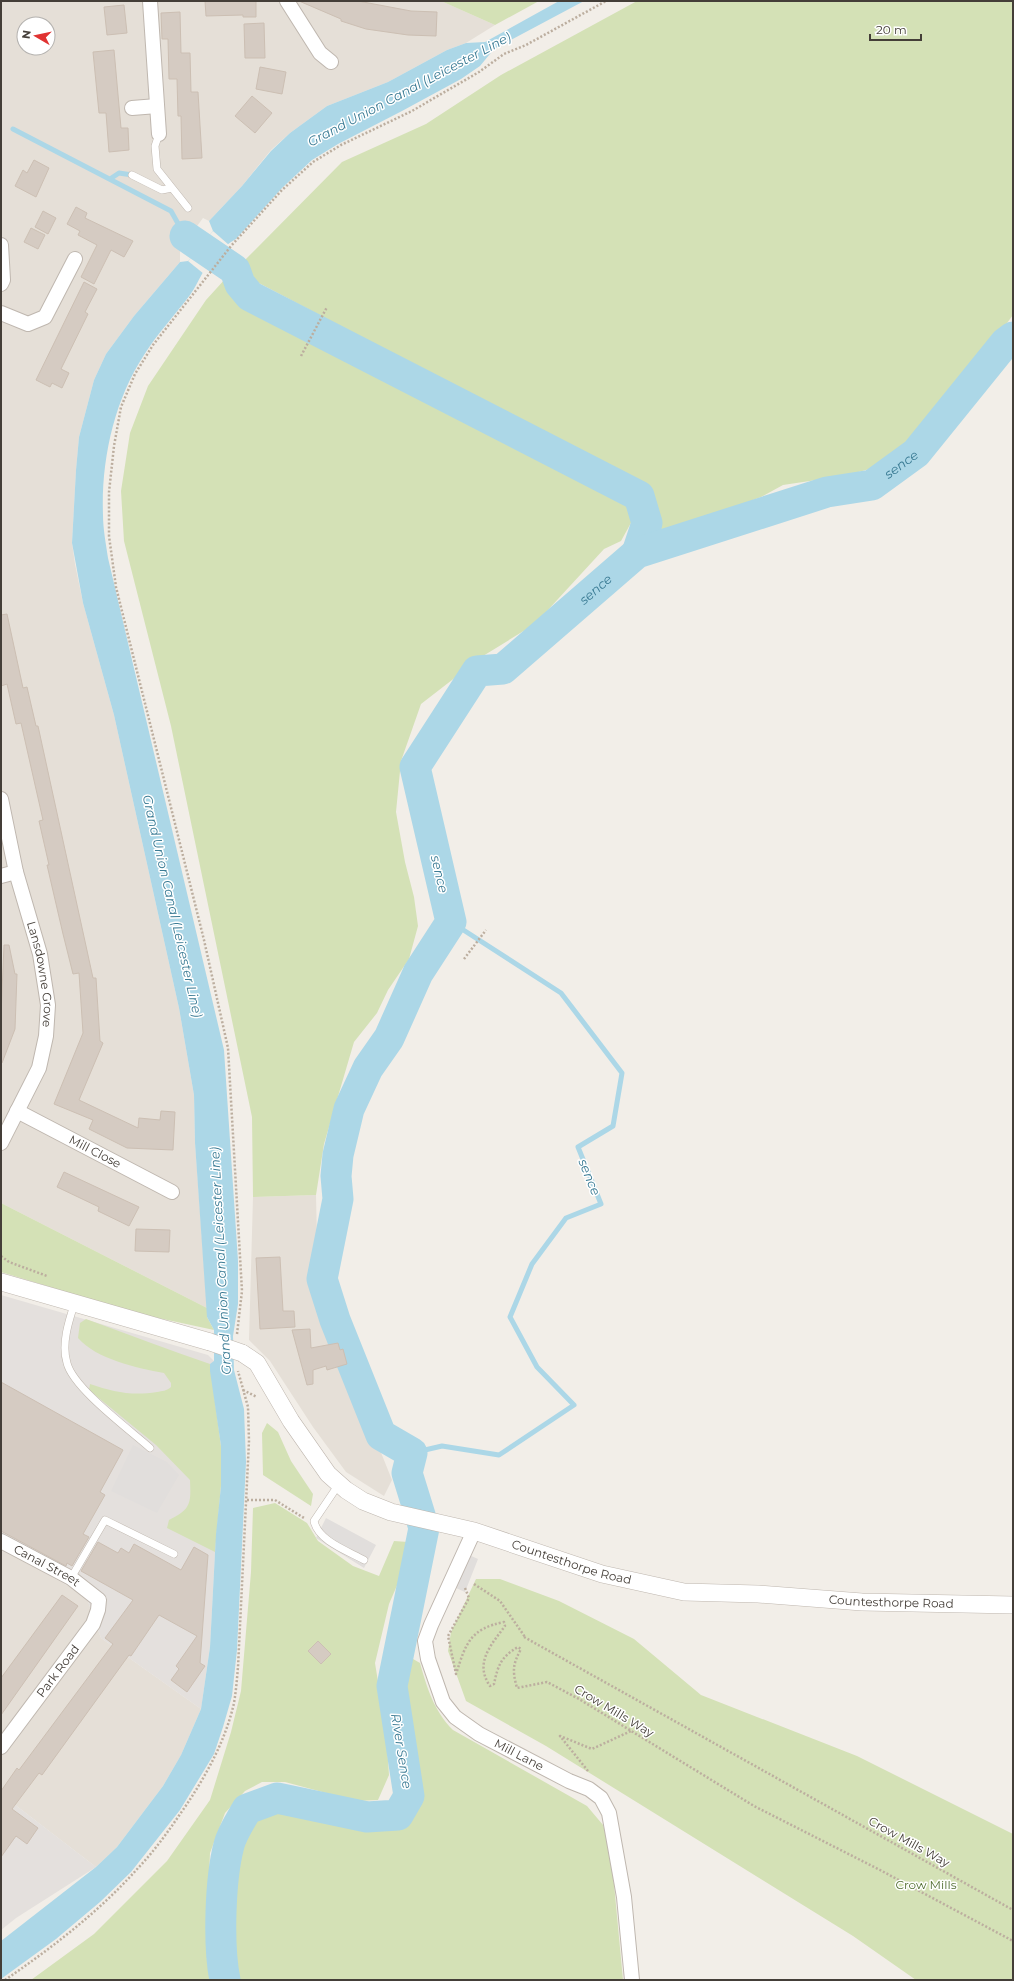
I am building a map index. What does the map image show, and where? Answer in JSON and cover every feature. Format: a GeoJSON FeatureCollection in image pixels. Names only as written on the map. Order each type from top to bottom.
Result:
{"type":"FeatureCollection","features":[{"type":"Feature","properties":{"kind":"street"},"geometry":{"type":"LineString","coordinates":[[150,1],[159,134]]}},
{"type":"Feature","properties":{"kind":"street"},"geometry":{"type":"LineString","coordinates":[[287,1],[320,53],[331,62]]}},
{"type":"Feature","properties":{"kind":"street"},"geometry":{"type":"LineString","coordinates":[[132,108],[157,106]]}},
{"type":"Feature","properties":{"kind":"street"},"geometry":{"type":"LineString","coordinates":[[1,245],[3,280],[1,284]]}},
{"type":"Feature","properties":{"kind":"street"},"geometry":{"type":"LineString","coordinates":[[1,313],[28,324],[45,317],[75,259]]}},
{"type":"Feature","properties":{"kind":"street","name":"Lansdowne Grove"},"geometry":{"type":"LineString","coordinates":[[1,799],[16,872],[40,954],[48,1005],[46,1036],[39,1068],[1,1143]]}},
{"type":"Feature","properties":{"kind":"street"},"geometry":{"type":"LineString","coordinates":[[1,876],[16,872]]}},
{"type":"Feature","properties":{"kind":"street","name":"Mill Close"},"geometry":{"type":"LineString","coordinates":[[17,1111],[172,1192]]}},
{"type":"Feature","properties":{"kind":"street","name":"Countesthorpe Road"},"geometry":{"type":"LineString","coordinates":[[1,1282],[210,1342],[239,1353],[257,1363],[291,1421],[328,1474],[363,1501],[391,1512],[474,1531],[602,1574],[684,1592],[758,1594],[862,1602],[1013,1605]]}},
{"type":"Feature","properties":{"kind":"street","name":"Mill Lane"},"geometry":{"type":"LineString","coordinates":[[474,1531],[425,1641],[428,1659],[444,1702],[455,1717],[479,1734],[569,1781],[589,1789],[601,1798],[610,1813],[624,1897],[632,1980]]}},
{"type":"Feature","properties":{"kind":"street","name":"Canal Street"},"geometry":{"type":"LineString","coordinates":[[1,1540],[71,1578],[90,1593]]}},
{"type":"Feature","properties":{"kind":"street","name":"Park Road"},"geometry":{"type":"LineString","coordinates":[[1,1747],[93,1624],[98,1610],[98,1600],[90,1593]]}},
{"type":"Feature","properties":{"kind":"lane"},"geometry":{"type":"LineString","coordinates":[[159,134],[155,146],[157,169],[188,208]]}},
{"type":"Feature","properties":{"kind":"lane"},"geometry":{"type":"LineString","coordinates":[[132,175],[162,190],[172,188]]}},
{"type":"Feature","properties":{"kind":"lane"},"geometry":{"type":"LineString","coordinates":[[75,1302],[65,1351],[67,1364],[71,1373],[86,1391],[150,1448]]}},
{"type":"Feature","properties":{"kind":"lane"},"geometry":{"type":"LineString","coordinates":[[339,1484],[314,1521],[315,1527],[326,1538],[364,1560]]}},
{"type":"Feature","properties":{"kind":"lane"},"geometry":{"type":"LineString","coordinates":[[71,1578],[105,1520],[174,1554]]}},
{"type":"Feature","properties":{"kind":"path"},"geometry":{"type":"LineString","coordinates":[[5,1980],[43,1953],[104,1903],[140,1867],[174,1823],[201,1784],[218,1751],[234,1704],[238,1667],[249,1442],[248,1407],[238,1373],[242,1291],[228,1048],[204,940],[116,587],[109,536],[109,492],[114,446],[121,407],[135,374],[153,345],[206,276],[282,190],[313,162],[341,145],[412,111],[479,72],[504,54],[526,45],[606,1]]}},
{"type":"Feature","properties":{"kind":"path"},"geometry":{"type":"LineString","coordinates":[[301,356],[327,307]]}},
{"type":"Feature","properties":{"kind":"path"},"geometry":{"type":"LineString","coordinates":[[464,958],[486,930]]}},
{"type":"Feature","properties":{"kind":"path"},"geometry":{"type":"LineString","coordinates":[[247,1500],[276,1500],[306,1519],[314,1521]]}},
{"type":"Feature","properties":{"kind":"path","name":"Crow Mills Way"},"geometry":{"type":"LineString","coordinates":[[457,1571],[469,1598],[448,1636],[456,1674],[470,1638],[481,1629],[504,1622],[505,1626],[489,1647],[484,1662],[484,1677],[490,1686],[494,1684],[496,1674],[504,1655],[518,1647],[522,1649],[514,1663],[514,1676],[517,1688],[547,1682],[579,1699],[754,1806],[880,1870],[1013,1941]]}},
{"type":"Feature","properties":{"kind":"path"},"geometry":{"type":"LineString","coordinates":[[474,1584],[500,1601],[524,1637],[555,1654]]}},
{"type":"Feature","properties":{"kind":"path","name":"Crow Mills Way"},"geometry":{"type":"LineString","coordinates":[[524,1637],[1013,1910]]}},
{"type":"Feature","properties":{"kind":"path"},"geometry":{"type":"LineString","coordinates":[[589,1789],[590,1773],[560,1736],[592,1749],[631,1732]]}},
{"type":"Feature","properties":{"kind":"shaded area"},"geometry":{"type":"Polygon","coordinates":[[[1,1],[441,1],[495,25],[466,43],[447,50],[388,82],[327,106],[290,133],[271,150],[242,186],[209,221],[203,218],[180,249],[180,262],[134,316],[106,354],[94,380],[79,437],[72,543],[75,564],[83,603],[114,715],[179,1008],[194,1095],[195,1143],[207,1308],[1,1203],[1,1]]]}},
{"type":"Feature","properties":{"kind":"shaded area"},"geometry":{"type":"Polygon","coordinates":[[[316,1195],[318,1287],[327,1320],[348,1357],[350,1370],[358,1395],[392,1480],[384,1496],[346,1472],[313,1427],[270,1361],[249,1340],[253,1197],[316,1195]]]}},
{"type":"Feature","properties":{"kind":"shaded area"},"geometry":{"type":"Polygon","coordinates":[[[1,1295],[208,1355],[214,1361],[216,1534],[210,1647],[201,1709],[101,1638],[86,1596],[1,1548],[1,1295]]]}},
{"type":"Feature","properties":{"kind":"shaded area"},"geometry":{"type":"Polygon","coordinates":[[[133,1445],[167,1462],[179,1475],[157,1513],[111,1491],[133,1445]]]}},
{"type":"Feature","properties":{"kind":"shaded area"},"geometry":{"type":"Polygon","coordinates":[[[326,1518],[376,1545],[364,1568],[316,1538],[326,1518]]]}},
{"type":"Feature","properties":{"kind":"shaded area"},"geometry":{"type":"Polygon","coordinates":[[[1,1548],[86,1596],[101,1638],[201,1709],[181,1755],[163,1786],[117,1847],[96,1867],[1,1794],[1,1548]]]}},
{"type":"Feature","properties":{"kind":"shaded area"},"geometry":{"type":"Polygon","coordinates":[[[469,1555],[478,1559],[465,1592],[456,1588],[469,1555]]]}},
{"type":"Feature","properties":{"kind":"shaded area"},"geometry":{"type":"Polygon","coordinates":[[[1,1794],[96,1867],[16,1918],[1,1930],[1,1794]]]}},
{"type":"Feature","properties":{"kind":"green space"},"geometry":{"type":"Polygon","coordinates":[[[441,1],[539,1],[495,25],[441,1]]]}},
{"type":"Feature","properties":{"kind":"green space"},"geometry":{"type":"Polygon","coordinates":[[[637,1],[1013,1],[1013,315],[974,367],[941,400],[916,438],[885,465],[843,476],[783,485],[761,497],[686,525],[653,532],[658,517],[648,488],[251,279],[244,261],[342,162],[426,124],[501,75],[637,1]]]}},
{"type":"Feature","properties":{"kind":"green space"},"geometry":{"type":"Polygon","coordinates":[[[226,278],[244,305],[627,500],[632,521],[621,541],[604,549],[535,624],[483,656],[421,704],[401,761],[396,812],[405,862],[414,897],[418,926],[409,959],[388,990],[377,1013],[354,1042],[324,1144],[316,1195],[253,1197],[252,1117],[171,726],[124,541],[121,491],[130,433],[148,386],[206,300],[226,278]]]}},
{"type":"Feature","properties":{"kind":"green space"},"geometry":{"type":"Polygon","coordinates":[[[1,1203],[207,1308],[207,1317],[214,1330],[135,1313],[1,1272],[1,1203]]]}},
{"type":"Feature","properties":{"kind":"green space"},"geometry":{"type":"Polygon","coordinates":[[[86,1319],[210,1364],[221,1446],[221,1486],[215,1552],[167,1528],[169,1520],[186,1509],[188,1505],[190,1500],[190,1480],[156,1445],[89,1390],[90,1384],[107,1389],[139,1394],[166,1390],[171,1387],[171,1383],[164,1373],[118,1362],[95,1352],[78,1338],[80,1323],[86,1319]]]}},
{"type":"Feature","properties":{"kind":"green space"},"geometry":{"type":"Polygon","coordinates":[[[267,1423],[278,1432],[291,1461],[313,1494],[311,1506],[263,1475],[262,1433],[267,1423]]]}},
{"type":"Feature","properties":{"kind":"green space"},"geometry":{"type":"Polygon","coordinates":[[[275,1503],[307,1523],[318,1541],[353,1566],[379,1576],[394,1541],[408,1542],[411,1553],[389,1604],[375,1663],[386,1731],[389,1775],[378,1800],[356,1801],[285,1782],[262,1782],[245,1791],[225,1813],[210,1853],[208,1898],[210,1965],[212,1980],[31,1980],[94,1934],[167,1861],[210,1800],[231,1732],[241,1691],[251,1572],[253,1508],[275,1503]]]}},
{"type":"Feature","properties":{"kind":"green space","name":"Crow Mills"},"geometry":{"type":"Polygon","coordinates":[[[476,1579],[500,1579],[559,1601],[634,1639],[701,1695],[857,1756],[1013,1834],[1013,1980],[916,1980],[853,1936],[546,1746],[466,1701],[448,1651],[451,1632],[476,1579]]]}},
{"type":"Feature","properties":{"kind":"green space"},"geometry":{"type":"Polygon","coordinates":[[[413,1659],[420,1663],[432,1699],[446,1723],[453,1730],[587,1806],[603,1825],[611,1852],[623,1980],[234,1980],[228,1943],[225,1878],[233,1847],[253,1814],[275,1805],[343,1825],[374,1827],[405,1815],[410,1801],[414,1771],[411,1740],[403,1694],[403,1684],[405,1670],[413,1659]]]}},
{"type":"Feature","properties":{"kind":"water","name":"Grand Union Canal (Leicester Line)"},"geometry":{"type":"Polygon","coordinates":[[[559,1],[584,1],[494,49],[480,66],[461,79],[338,144],[312,160],[282,188],[236,239],[212,259],[190,295],[160,332],[144,355],[117,411],[107,452],[104,473],[103,515],[108,558],[224,1050],[238,1261],[238,1304],[233,1336],[234,1370],[244,1409],[246,1462],[237,1650],[232,1696],[214,1754],[180,1810],[131,1872],[100,1902],[56,1939],[1,1979],[1,1941],[96,1867],[117,1847],[163,1786],[181,1755],[201,1709],[210,1647],[216,1534],[221,1486],[221,1446],[210,1371],[210,1364],[214,1361],[214,1330],[207,1317],[195,1143],[194,1095],[179,1008],[114,715],[83,603],[72,543],[79,437],[94,380],[106,354],[134,316],[180,262],[188,261],[213,231],[209,221],[242,186],[271,151],[290,133],[327,106],[388,82],[447,50],[466,43],[485,42],[559,1]]]}},
{"type":"Feature","properties":{"kind":"pier"},"geometry":{"type":"Polygon","coordinates":[[[213,231],[229,245],[204,274],[188,261],[213,231]]]}},
{"type":"Feature","properties":{"kind":"building"},"geometry":{"type":"Polygon","coordinates":[[[205,1],[256,1],[256,17],[243,17],[243,15],[206,16],[205,1]]]}},
{"type":"Feature","properties":{"kind":"building"},"geometry":{"type":"Polygon","coordinates":[[[299,1],[358,1],[411,11],[437,12],[436,36],[408,35],[366,29],[341,21],[341,19],[299,1]]]}},
{"type":"Feature","properties":{"kind":"building"},"geometry":{"type":"Polygon","coordinates":[[[124,5],[127,33],[107,35],[104,7],[124,5]]]}},
{"type":"Feature","properties":{"kind":"building"},"geometry":{"type":"Polygon","coordinates":[[[180,12],[181,53],[190,53],[191,92],[198,92],[202,158],[182,159],[181,116],[178,116],[177,79],[169,79],[168,39],[162,39],[161,13],[180,12]]]}},
{"type":"Feature","properties":{"kind":"building"},"geometry":{"type":"Polygon","coordinates":[[[264,23],[265,58],[245,58],[244,24],[264,23]]]}},
{"type":"Feature","properties":{"kind":"building"},"geometry":{"type":"Polygon","coordinates":[[[114,50],[121,128],[128,128],[129,150],[109,152],[106,113],[99,113],[93,52],[114,50]]]}},
{"type":"Feature","properties":{"kind":"building"},"geometry":{"type":"Polygon","coordinates":[[[260,67],[286,72],[282,94],[256,89],[260,67]]]}},
{"type":"Feature","properties":{"kind":"building"},"geometry":{"type":"Polygon","coordinates":[[[252,96],[272,113],[255,133],[235,116],[252,96]]]}},
{"type":"Feature","properties":{"kind":"building"},"geometry":{"type":"Polygon","coordinates":[[[34,160],[49,168],[36,197],[15,186],[23,170],[27,173],[34,160]]]}},
{"type":"Feature","properties":{"kind":"building"},"geometry":{"type":"Polygon","coordinates":[[[76,207],[87,213],[85,218],[133,241],[124,257],[111,250],[94,284],[81,277],[97,245],[78,235],[80,231],[67,224],[76,207]]]}},
{"type":"Feature","properties":{"kind":"building"},"geometry":{"type":"Polygon","coordinates":[[[43,211],[56,218],[48,234],[35,227],[43,211]]]}},
{"type":"Feature","properties":{"kind":"building"},"geometry":{"type":"Polygon","coordinates":[[[31,228],[45,235],[38,249],[24,242],[31,228]]]}},
{"type":"Feature","properties":{"kind":"building"},"geometry":{"type":"Polygon","coordinates":[[[84,282],[97,289],[85,312],[88,314],[61,369],[69,373],[62,388],[52,383],[50,387],[36,380],[84,282]]]}},
{"type":"Feature","properties":{"kind":"building"},"geometry":{"type":"Polygon","coordinates":[[[7,614],[23,688],[27,687],[36,726],[38,726],[93,978],[96,978],[100,1041],[103,1043],[79,1100],[138,1128],[139,1118],[160,1120],[161,1111],[175,1112],[173,1150],[127,1148],[89,1129],[93,1120],[54,1104],[83,1033],[79,973],[73,974],[63,934],[47,865],[49,865],[39,821],[43,820],[21,723],[16,724],[7,684],[1,686],[1,615],[7,614]]]}},
{"type":"Feature","properties":{"kind":"building"},"geometry":{"type":"Polygon","coordinates":[[[4,945],[9,945],[15,974],[17,974],[15,1029],[1,1063],[1,1015],[4,945]]]}},
{"type":"Feature","properties":{"kind":"building"},"geometry":{"type":"Polygon","coordinates":[[[64,1172],[139,1207],[129,1226],[98,1211],[99,1207],[57,1187],[64,1172]]]}},
{"type":"Feature","properties":{"kind":"building"},"geometry":{"type":"Polygon","coordinates":[[[136,1229],[170,1230],[169,1252],[135,1251],[136,1229]]]}},
{"type":"Feature","properties":{"kind":"building"},"geometry":{"type":"Polygon","coordinates":[[[280,1257],[283,1311],[294,1311],[295,1327],[260,1329],[256,1258],[280,1257]]]}},
{"type":"Feature","properties":{"kind":"building"},"geometry":{"type":"Polygon","coordinates":[[[310,1329],[311,1348],[338,1343],[340,1350],[343,1349],[347,1364],[327,1370],[326,1366],[313,1370],[313,1384],[307,1385],[292,1330],[310,1329]]]}},
{"type":"Feature","properties":{"kind":"building"},"geometry":{"type":"Polygon","coordinates":[[[1,1382],[123,1450],[100,1492],[105,1495],[83,1534],[89,1537],[72,1566],[67,1563],[66,1566],[1,1531],[1,1382]]]}},
{"type":"Feature","properties":{"kind":"building"},"geometry":{"type":"Polygon","coordinates":[[[98,1542],[118,1553],[121,1548],[129,1553],[134,1544],[181,1570],[194,1547],[208,1555],[200,1663],[205,1666],[187,1692],[171,1680],[179,1669],[176,1666],[197,1636],[159,1615],[131,1656],[129,1655],[42,1775],[39,1773],[12,1809],[38,1828],[27,1844],[16,1836],[1,1857],[1,1791],[17,1768],[19,1770],[113,1644],[105,1638],[133,1600],[81,1571],[98,1542]]]}},
{"type":"Feature","properties":{"kind":"building"},"geometry":{"type":"Polygon","coordinates":[[[62,1595],[78,1606],[1,1715],[1,1678],[62,1595]]]}},
{"type":"Feature","properties":{"kind":"building"},"geometry":{"type":"Polygon","coordinates":[[[318,1641],[331,1654],[321,1664],[308,1651],[318,1641]]]}},
{"type":"Feature","properties":{"kind":"waterway"},"geometry":{"type":"LineString","coordinates":[[13,129],[171,211],[185,236]]}},
{"type":"Feature","properties":{"kind":"waterway"},"geometry":{"type":"LineString","coordinates":[[110,179],[119,173],[132,175]]}},
{"type":"Feature","properties":{"kind":"waterway"},"geometry":{"type":"LineString","coordinates":[[185,236],[235,270],[240,284],[250,296],[639,496],[647,523],[637,553]]}},
{"type":"Feature","properties":{"kind":"waterway","name":"River Sence"},"geometry":{"type":"LineString","coordinates":[[225,1980],[221,1949],[221,1912],[226,1859],[230,1840],[247,1809],[277,1798],[367,1817],[398,1815],[409,1796],[392,1686],[424,1528],[407,1473],[412,1453],[381,1435],[335,1320],[322,1279],[338,1199],[336,1176],[338,1155],[349,1109],[368,1068],[389,1038],[418,973],[451,922],[415,767],[477,671],[503,669],[637,553],[827,492],[872,485],[916,453],[1005,343],[1013,337]]}},
{"type":"Feature","properties":{"kind":"waterway","name":"sence"},"geometry":{"type":"LineString","coordinates":[[412,1453],[442,1446],[499,1455],[574,1405],[537,1367],[510,1317],[532,1264],[566,1218],[601,1204],[578,1147],[613,1126],[622,1073],[561,993],[451,922]]}}]}
